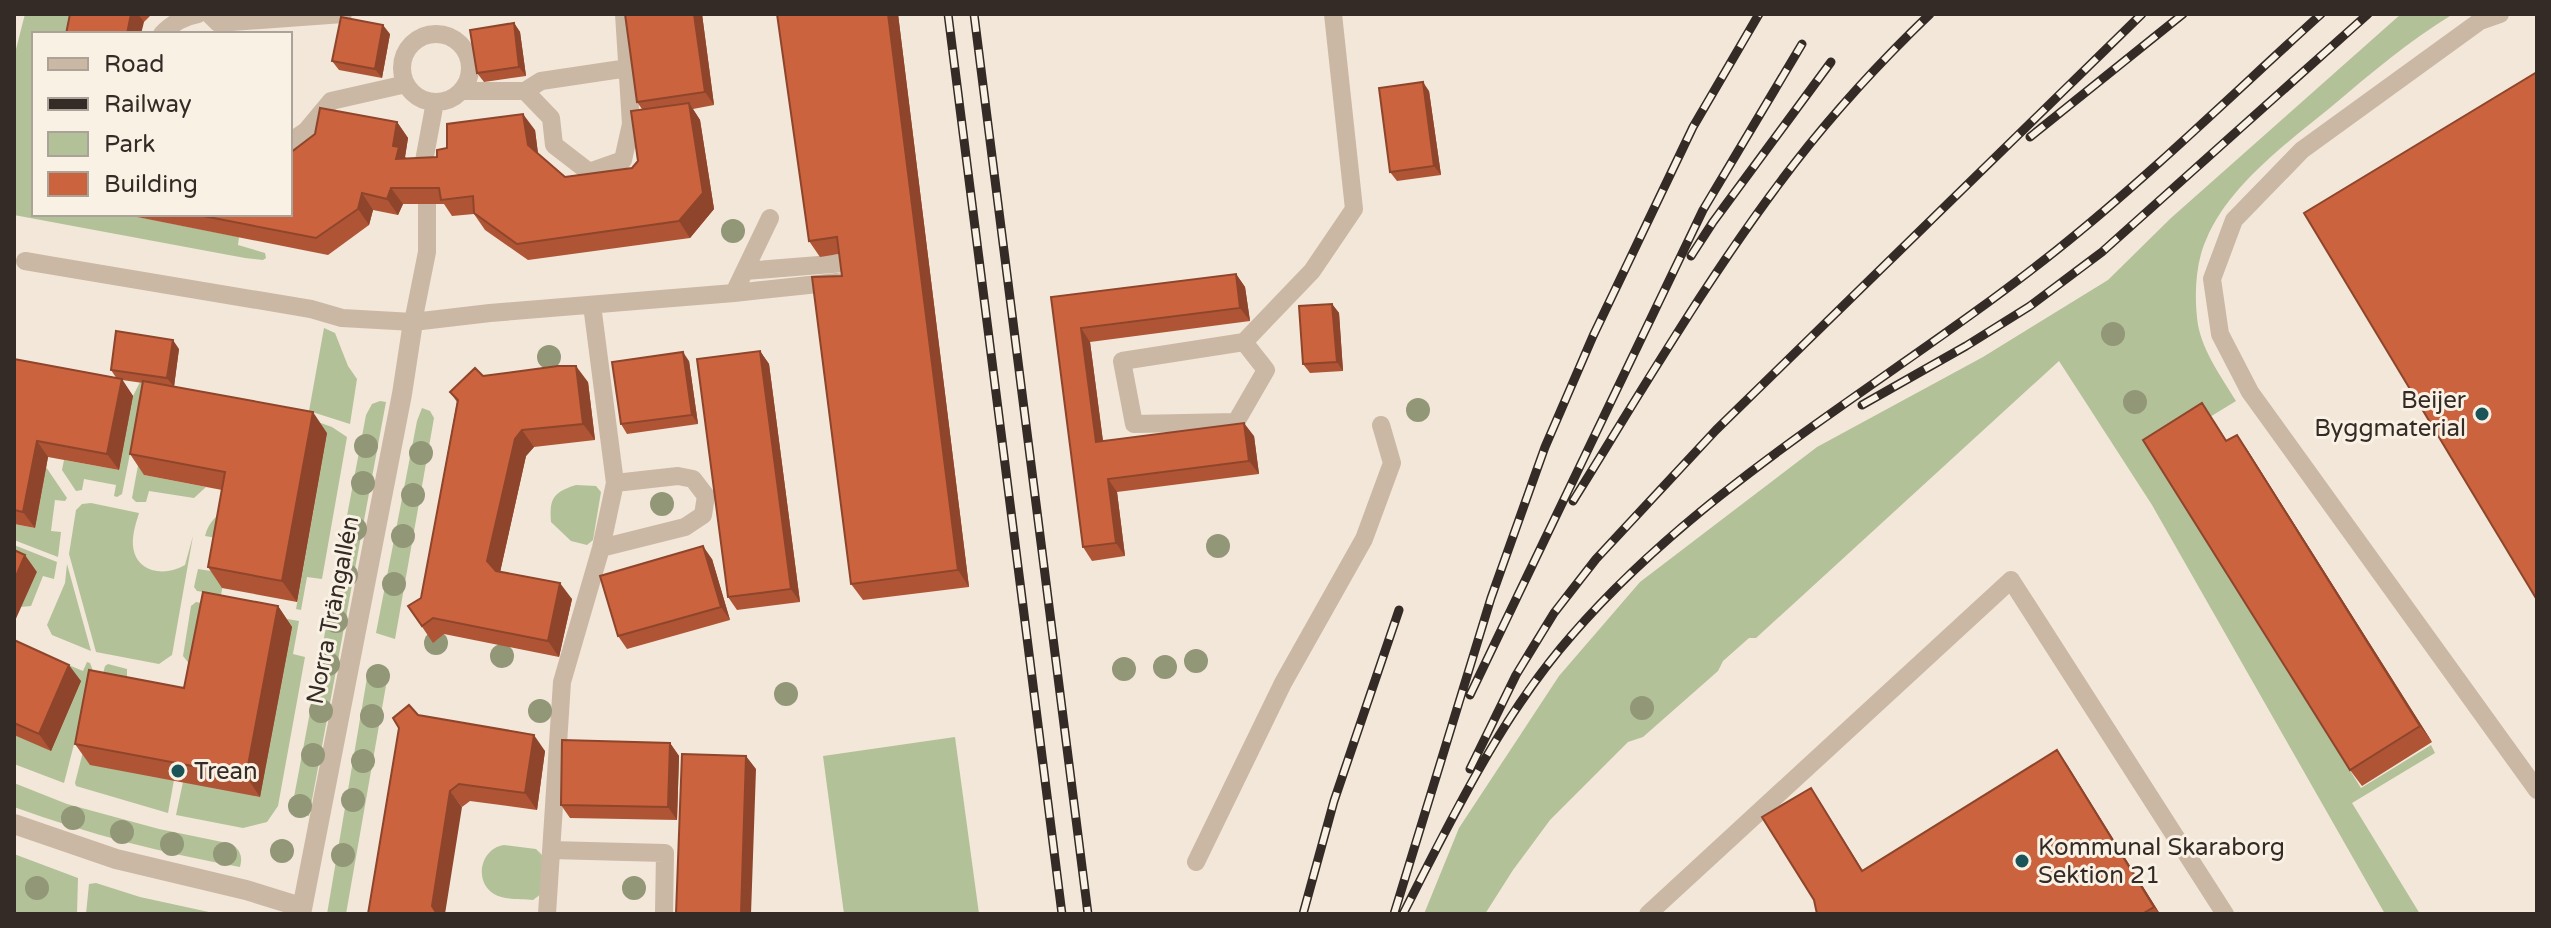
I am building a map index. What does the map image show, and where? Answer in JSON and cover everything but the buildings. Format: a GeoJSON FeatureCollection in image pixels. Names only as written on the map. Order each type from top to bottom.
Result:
{"type":"FeatureCollection","features":[{"type":"Feature","properties":{"kind":"street","name":"Norra Trängallén"},"geometry":{"type":"LineString","coordinates":[[14,824],[116,859],[246,890],[301,911],[402,394],[413,322]]}},
{"type":"Feature","properties":{"kind":"lane"},"geometry":{"type":"LineString","coordinates":[[164,32],[189,15],[198,14]]}},
{"type":"Feature","properties":{"kind":"lane"},"geometry":{"type":"LineString","coordinates":[[209,14],[218,23],[343,14]]}},
{"type":"Feature","properties":{"kind":"lane"},"geometry":{"type":"LineString","coordinates":[[525,91],[551,118],[554,145],[589,172],[623,160],[631,124],[624,14]]}},
{"type":"Feature","properties":{"kind":"lane"},"geometry":{"type":"LineString","coordinates":[[1244,342],[1266,370],[1236,422],[1134,424],[1122,361],[1244,342],[1312,271],[1354,209],[1333,14]]}},
{"type":"Feature","properties":{"kind":"lane"},"geometry":{"type":"LineString","coordinates":[[2500,14],[2480,21],[2302,150],[2234,220],[2212,279],[2220,334],[2250,392],[2537,790]]}},
{"type":"Feature","properties":{"kind":"lane"},"geometry":{"type":"LineString","coordinates":[[438,24],[469,54],[470,74],[462,91],[454,98],[435,102],[423,100],[413,94],[406,84],[402,60],[407,49],[438,24]]}},
{"type":"Feature","properties":{"kind":"lane"},"geometry":{"type":"LineString","coordinates":[[462,91],[525,91],[541,81],[628,68]]}},
{"type":"Feature","properties":{"kind":"lane"},"geometry":{"type":"LineString","coordinates":[[292,141],[306,131],[331,101],[406,84]]}},
{"type":"Feature","properties":{"kind":"lane"},"geometry":{"type":"LineString","coordinates":[[425,175],[424,161],[435,102]]}},
{"type":"Feature","properties":{"kind":"lane"},"geometry":{"type":"LineString","coordinates":[[413,322],[427,252],[427,204]]}},
{"type":"Feature","properties":{"kind":"lane"},"geometry":{"type":"LineString","coordinates":[[734,293],[770,218]]}},
{"type":"Feature","properties":{"kind":"lane"},"geometry":{"type":"LineString","coordinates":[[25,261],[295,306],[342,318],[413,322],[734,293],[844,272],[745,271]]}},
{"type":"Feature","properties":{"kind":"lane"},"geometry":{"type":"LineString","coordinates":[[547,914],[562,682],[601,548],[615,483],[592,305]]}},
{"type":"Feature","properties":{"kind":"lane"},"geometry":{"type":"LineString","coordinates":[[1196,862],[1283,683],[1364,539],[1392,463],[1381,425]]}},
{"type":"Feature","properties":{"kind":"lane"},"geometry":{"type":"LineString","coordinates":[[601,548],[685,527],[703,515],[706,496],[693,479],[678,476],[615,483]]}},
{"type":"Feature","properties":{"kind":"lane"},"geometry":{"type":"LineString","coordinates":[[1648,914],[2011,580],[2225,914]]}},
{"type":"Feature","properties":{"kind":"lane"},"geometry":{"type":"LineString","coordinates":[[551,850],[665,853],[664,914]]}},
{"type":"Feature","properties":{"kind":"green space"},"geometry":{"type":"Polygon","coordinates":[[[25,14],[84,14],[81,32],[32,32],[32,216],[133,216],[239,237],[238,245],[265,253],[266,258],[245,258],[14,215],[14,57],[25,14]]]}},
{"type":"Feature","properties":{"kind":"green space"},"geometry":{"type":"Polygon","coordinates":[[[2401,14],[2453,14],[2390,58],[2278,151],[2244,184],[2216,220],[2206,240],[2196,282],[2198,325],[2209,355],[2236,401],[2151,453],[2361,788],[2431,745],[2435,753],[2352,803],[2420,914],[2385,914],[2152,505],[2059,361],[1756,638],[1749,638],[1723,661],[1718,671],[1643,737],[1628,742],[1550,820],[1485,914],[1424,914],[1459,828],[1559,676],[1640,582],[1817,447],[1983,357],[2108,280],[2171,218],[2401,14]]]}},
{"type":"Feature","properties":{"kind":"green space"},"geometry":{"type":"Polygon","coordinates":[[[324,328],[335,333],[348,366],[357,379],[350,424],[309,411],[324,328]]]}},
{"type":"Feature","properties":{"kind":"green space"},"geometry":{"type":"Polygon","coordinates":[[[140,382],[144,383],[122,494],[114,496],[116,485],[84,479],[82,490],[76,491],[62,470],[64,460],[119,470],[133,396],[140,382]]]}},
{"type":"Feature","properties":{"kind":"green space"},"geometry":{"type":"Polygon","coordinates":[[[153,384],[144,475],[206,487],[194,498],[149,491],[146,502],[136,502],[132,498],[153,384]]]}},
{"type":"Feature","properties":{"kind":"green space"},"geometry":{"type":"Polygon","coordinates":[[[386,402],[309,816],[291,813],[366,415],[372,404],[386,402]]]}},
{"type":"Feature","properties":{"kind":"green space"},"geometry":{"type":"Polygon","coordinates":[[[422,408],[430,411],[434,418],[395,639],[376,633],[422,408]]]}},
{"type":"Feature","properties":{"kind":"green space"},"geometry":{"type":"Polygon","coordinates":[[[315,421],[347,437],[322,579],[307,577],[301,610],[296,609],[327,433],[315,421]]]}},
{"type":"Feature","properties":{"kind":"green space"},"geometry":{"type":"Polygon","coordinates":[[[46,467],[67,498],[65,501],[55,500],[51,531],[61,532],[58,557],[14,540],[14,524],[35,528],[46,467]]]}},
{"type":"Feature","properties":{"kind":"green space"},"geometry":{"type":"Polygon","coordinates":[[[576,485],[596,486],[601,492],[593,540],[587,545],[571,541],[551,522],[554,497],[576,485]]]}},
{"type":"Feature","properties":{"kind":"green space"},"geometry":{"type":"Polygon","coordinates":[[[238,502],[221,595],[197,591],[194,587],[198,569],[211,571],[217,538],[205,536],[207,529],[217,516],[238,502]]]}},
{"type":"Feature","properties":{"kind":"green space"},"geometry":{"type":"Polygon","coordinates":[[[82,504],[139,513],[134,533],[135,555],[145,567],[153,570],[169,571],[185,565],[193,536],[172,655],[159,664],[96,652],[69,554],[76,510],[82,504]]]}},
{"type":"Feature","properties":{"kind":"green space"},"geometry":{"type":"Polygon","coordinates":[[[14,545],[57,562],[54,579],[43,576],[31,606],[21,607],[37,572],[14,562],[14,545]]]}},
{"type":"Feature","properties":{"kind":"green space"},"geometry":{"type":"Polygon","coordinates":[[[67,564],[91,651],[52,635],[47,625],[65,583],[67,564]]]}},
{"type":"Feature","properties":{"kind":"green space"},"geometry":{"type":"Polygon","coordinates":[[[196,602],[245,611],[204,682],[183,656],[191,606],[196,602]]]}},
{"type":"Feature","properties":{"kind":"green space"},"geometry":{"type":"Polygon","coordinates":[[[253,613],[299,621],[293,654],[305,657],[278,806],[267,822],[243,828],[176,815],[183,782],[260,796],[292,627],[253,613]]]}},
{"type":"Feature","properties":{"kind":"green space"},"geometry":{"type":"Polygon","coordinates":[[[42,654],[83,671],[87,662],[90,663],[93,671],[64,783],[14,764],[14,735],[28,658],[42,654]]]}},
{"type":"Feature","properties":{"kind":"green space"},"geometry":{"type":"Polygon","coordinates":[[[108,664],[127,669],[127,681],[90,764],[174,780],[168,813],[76,786],[108,664]]]}},
{"type":"Feature","properties":{"kind":"green space"},"geometry":{"type":"Polygon","coordinates":[[[368,672],[388,674],[346,914],[327,914],[368,672]]]}},
{"type":"Feature","properties":{"kind":"green space"},"geometry":{"type":"Polygon","coordinates":[[[955,737],[979,914],[844,914],[823,756],[955,737]]]}},
{"type":"Feature","properties":{"kind":"green space"},"geometry":{"type":"Polygon","coordinates":[[[14,783],[67,804],[159,829],[232,844],[240,854],[240,867],[126,842],[14,807],[14,783]]]}},
{"type":"Feature","properties":{"kind":"green space"},"geometry":{"type":"Polygon","coordinates":[[[496,847],[536,849],[544,857],[541,894],[533,900],[498,896],[483,881],[485,858],[496,847]]]}},
{"type":"Feature","properties":{"kind":"green space"},"geometry":{"type":"Polygon","coordinates":[[[14,854],[78,878],[77,914],[14,914],[14,854]]]}},
{"type":"Feature","properties":{"kind":"green space"},"geometry":{"type":"Polygon","coordinates":[[[96,883],[140,897],[218,914],[86,914],[89,884],[96,883]]]}},
{"type":"Feature","properties":{"kind":"railway"},"geometry":{"type":"LineString","coordinates":[[948,14],[1062,914]]}},
{"type":"Feature","properties":{"kind":"railway"},"geometry":{"type":"LineString","coordinates":[[974,14],[1088,914]]}},
{"type":"Feature","properties":{"kind":"railway"},"geometry":{"type":"LineString","coordinates":[[1394,914],[1491,598],[1545,447],[1593,336],[1693,127],[1759,14]]}},
{"type":"Feature","properties":{"kind":"railway"},"geometry":{"type":"LineString","coordinates":[[1573,501],[1679,330],[1764,204],[1842,105],[1930,14]]}},
{"type":"Feature","properties":{"kind":"railway"},"geometry":{"type":"LineString","coordinates":[[1470,769],[1516,675],[1554,613],[1596,559],[1716,430],[2142,14]]}},
{"type":"Feature","properties":{"kind":"railway"},"geometry":{"type":"LineString","coordinates":[[2030,137],[2183,14]]}},
{"type":"Feature","properties":{"kind":"railway"},"geometry":{"type":"LineString","coordinates":[[1403,914],[1479,769],[1523,699],[1572,635],[1626,578],[1683,526],[1744,477],[2058,249],[2158,164],[2321,14]]}},
{"type":"Feature","properties":{"kind":"railway"},"geometry":{"type":"LineString","coordinates":[[1862,405],[2030,306],[2102,252],[2368,14]]}},
{"type":"Feature","properties":{"kind":"railway"},"geometry":{"type":"LineString","coordinates":[[1470,695],[1703,210],[1802,44]]}},
{"type":"Feature","properties":{"kind":"railway"},"geometry":{"type":"LineString","coordinates":[[1691,256],[1831,62]]}},
{"type":"Feature","properties":{"kind":"railway"},"geometry":{"type":"LineString","coordinates":[[1303,914],[1334,801],[1399,610]]}},
{"type":"Feature","properties":{"kind":"place","name":"Beijer Byggmaterial"},"geometry":{"type":"Point","coordinates":[2482,414]}},
{"type":"Feature","properties":{"kind":"place","name":"Trean"},"geometry":{"type":"Point","coordinates":[178,771]}},
{"type":"Feature","properties":{"kind":"place","name":"Kommunal Skaraborg Sektion 21"},"geometry":{"type":"Point","coordinates":[2022,861]}}]}
